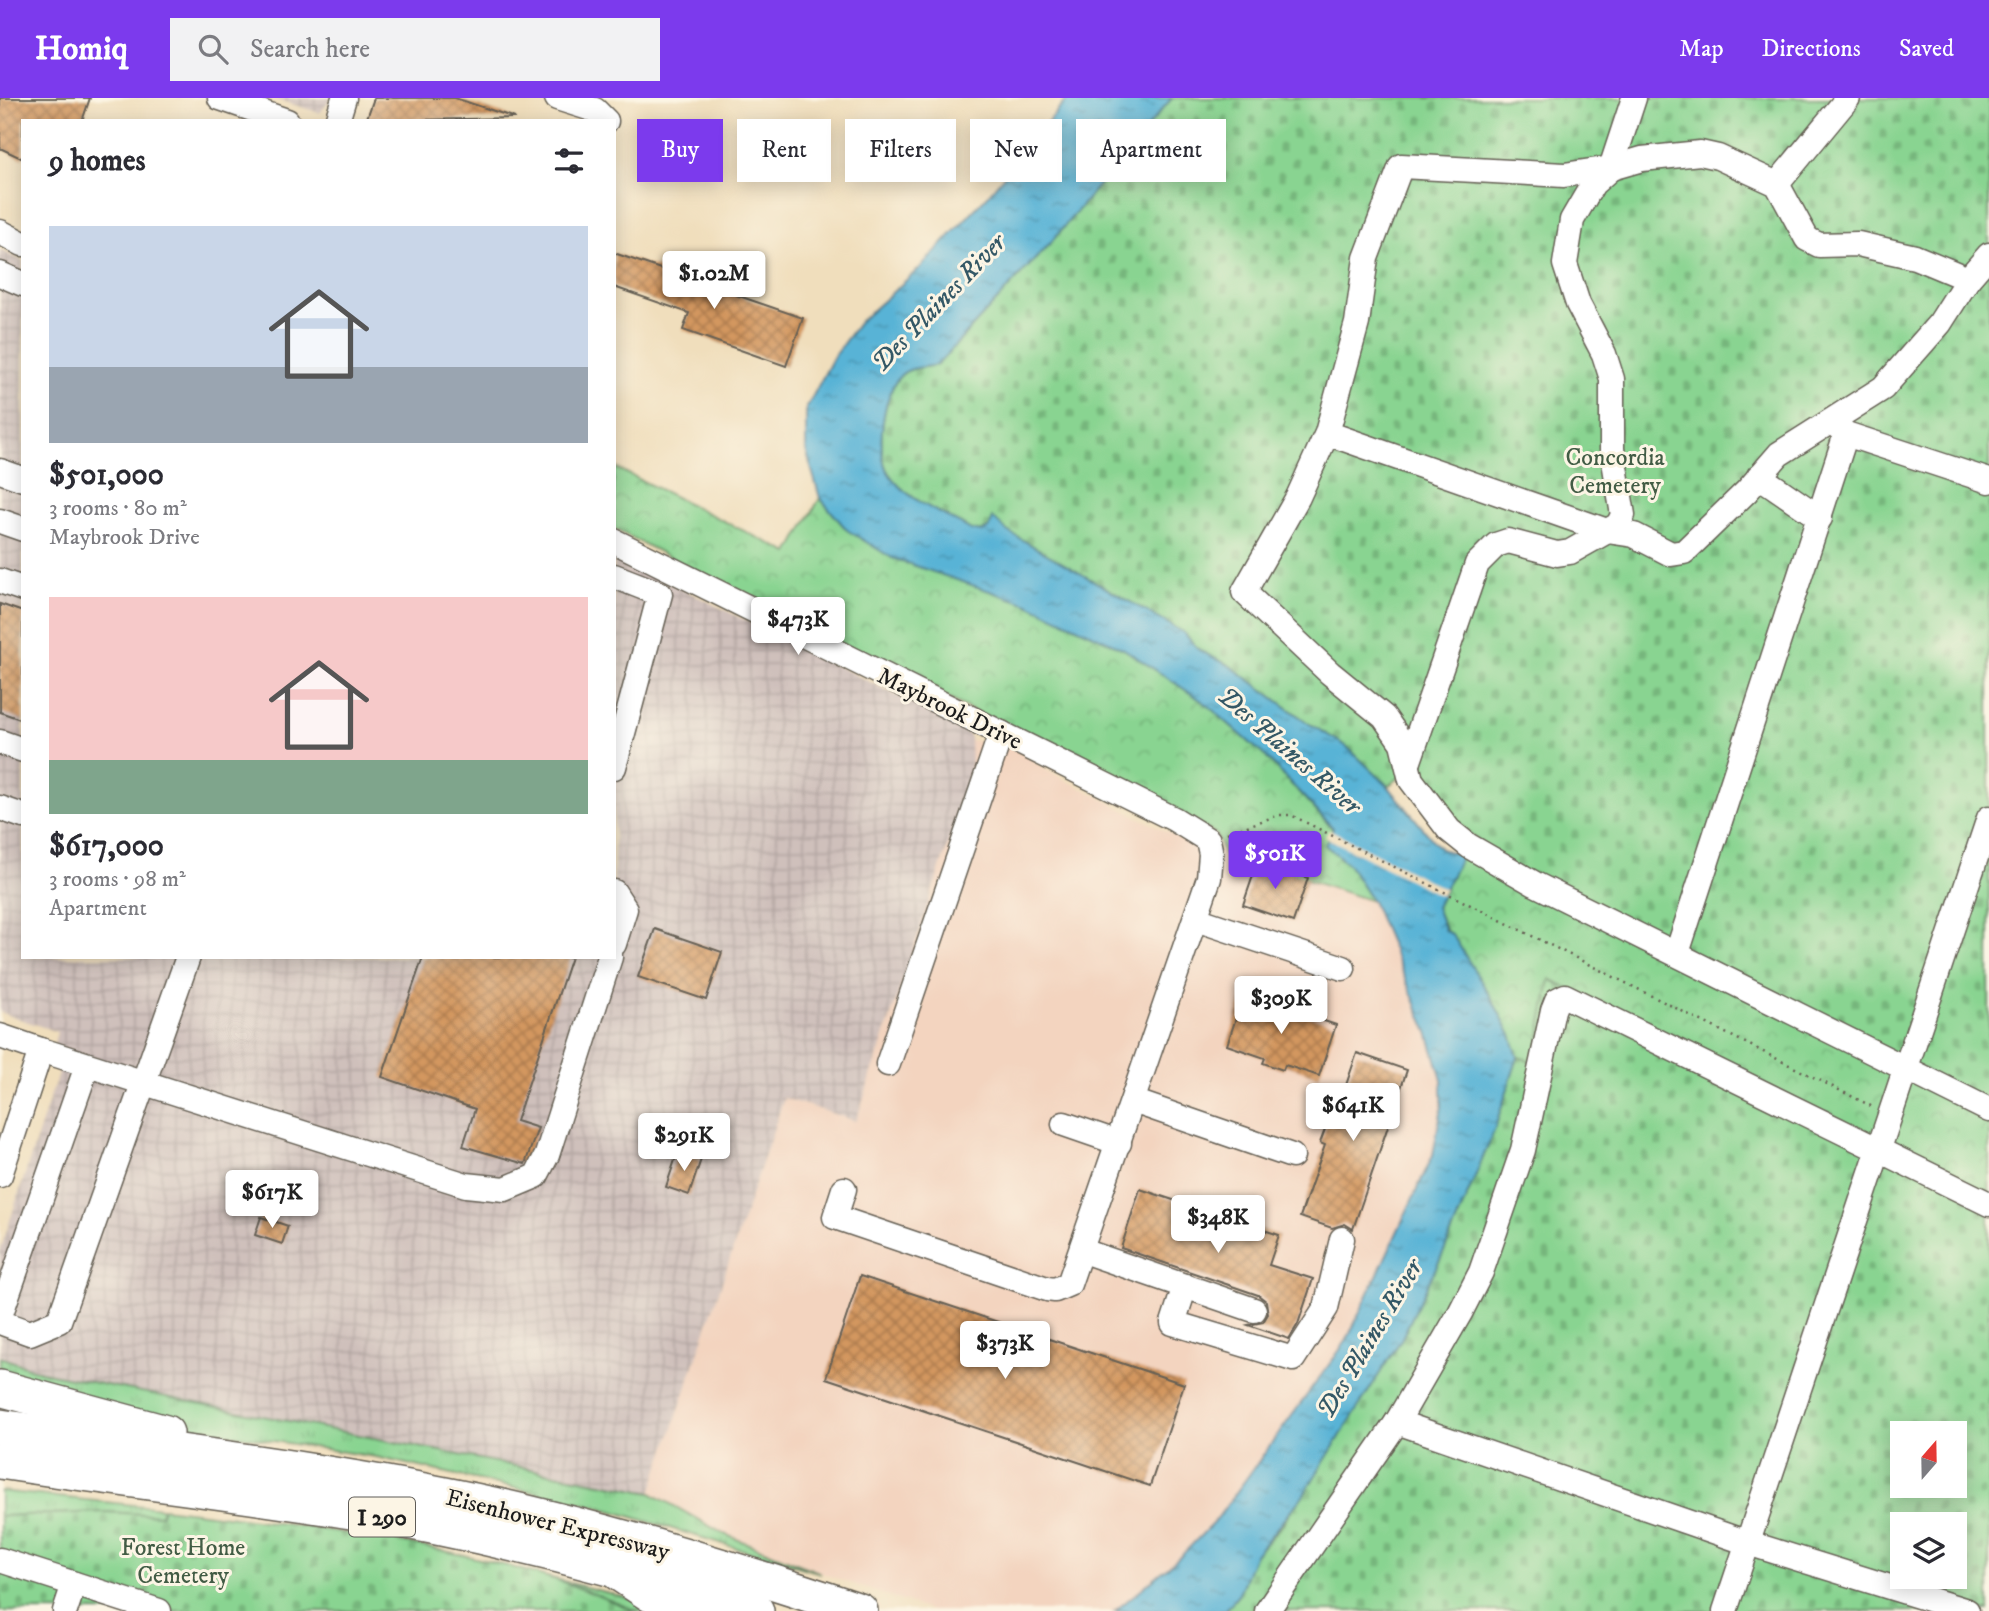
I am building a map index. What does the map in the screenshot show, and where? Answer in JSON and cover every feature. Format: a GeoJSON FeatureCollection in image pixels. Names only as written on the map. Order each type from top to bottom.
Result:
{"type":"FeatureCollection","features":[{"type":"Feature","properties":{"kind":"highway"},"geometry":{"type":"LineString","coordinates":[[0,1388],[156,1429],[235,1460]]}},
{"type":"Feature","properties":{"kind":"highway","name":"Eisenhower Expressway"},"geometry":{"type":"LineString","coordinates":[[0,1427],[235,1460],[499,1506],[723,1566],[860,1611]]}},
{"type":"Feature","properties":{"kind":"highway","name":"Eisenhower Expressway"},"geometry":{"type":"LineString","coordinates":[[0,1461],[352,1511],[597,1564],[756,1611]]}},
{"type":"Feature","properties":{"kind":"highway"},"geometry":{"type":"LineString","coordinates":[[0,1472],[35,1466]]}},
{"type":"Feature","properties":{"kind":"street"},"geometry":{"type":"LineString","coordinates":[[220,98],[281,119]]}},
{"type":"Feature","properties":{"kind":"street"},"geometry":{"type":"LineString","coordinates":[[338,119],[344,98]]}},
{"type":"Feature","properties":{"kind":"street"},"geometry":{"type":"LineString","coordinates":[[557,98],[600,110]]}},
{"type":"Feature","properties":{"kind":"street"},"geometry":{"type":"LineString","coordinates":[[1409,761],[1477,564],[1485,554],[1496,545],[1508,541],[1557,554],[1570,552],[1618,525],[1623,514],[1612,449],[1612,379],[1604,354],[1578,304],[1565,264],[1572,220],[1593,184],[1611,168],[1634,98]]}},
{"type":"Feature","properties":{"kind":"street"},"geometry":{"type":"LineString","coordinates":[[1777,184],[1848,98]]}},
{"type":"Feature","properties":{"kind":"street"},"geometry":{"type":"LineString","coordinates":[[1968,279],[1915,257],[1858,244],[1819,245],[1807,239],[1777,184],[1737,163],[1700,153],[1642,159],[1611,168],[1531,175],[1401,166],[1369,247],[1357,323],[1327,432],[1298,496],[1244,592],[1330,673],[1384,717],[1402,743],[1409,761],[1411,780],[1449,830],[1469,846],[1535,884],[1989,1110]]}},
{"type":"Feature","properties":{"kind":"street"},"geometry":{"type":"LineString","coordinates":[[0,233],[21,243]]}},
{"type":"Feature","properties":{"kind":"street"},"geometry":{"type":"LineString","coordinates":[[1327,432],[1607,531],[1634,535],[1671,554],[1684,551],[1779,454],[1839,428],[1883,388],[1902,369],[1917,346],[1940,323],[1968,279],[1989,255]]}},
{"type":"Feature","properties":{"kind":"street"},"geometry":{"type":"LineString","coordinates":[[0,274],[21,283]]}},
{"type":"Feature","properties":{"kind":"street"},"geometry":{"type":"LineString","coordinates":[[1839,428],[1989,481]]}},
{"type":"Feature","properties":{"kind":"street"},"geometry":{"type":"LineString","coordinates":[[1677,953],[1820,518],[1839,428]]}},
{"type":"Feature","properties":{"kind":"street"},"geometry":{"type":"LineString","coordinates":[[0,471],[21,478]]}},
{"type":"Feature","properties":{"kind":"street"},"geometry":{"type":"LineString","coordinates":[[1759,476],[1820,518]]}},
{"type":"Feature","properties":{"kind":"street"},"geometry":{"type":"LineString","coordinates":[[0,521],[21,527]]}},
{"type":"Feature","properties":{"kind":"street","name":"Maybrook Drive"},"geometry":{"type":"LineString","coordinates":[[616,542],[1174,819],[1208,840]]}},
{"type":"Feature","properties":{"kind":"street"},"geometry":{"type":"LineString","coordinates":[[616,577],[660,594],[624,683],[616,750]]}},
{"type":"Feature","properties":{"kind":"street"},"geometry":{"type":"LineString","coordinates":[[0,581],[21,588]]}},
{"type":"Feature","properties":{"kind":"street"},"geometry":{"type":"LineString","coordinates":[[888,1064],[1001,733]]}},
{"type":"Feature","properties":{"kind":"street"},"geometry":{"type":"LineString","coordinates":[[0,742],[21,749]]}},
{"type":"Feature","properties":{"kind":"street"},"geometry":{"type":"LineString","coordinates":[[0,808],[21,815]]}},
{"type":"Feature","properties":{"kind":"street"},"geometry":{"type":"LineString","coordinates":[[1725,1611],[1989,818]]}},
{"type":"Feature","properties":{"kind":"street"},"geometry":{"type":"LineString","coordinates":[[845,1189],[835,1217],[1055,1290],[1065,1288],[1072,1280],[1083,1251],[1196,919],[1212,865],[1208,840]]}},
{"type":"Feature","properties":{"kind":"street"},"geometry":{"type":"LineString","coordinates":[[616,895],[625,909],[616,938]]}},
{"type":"Feature","properties":{"kind":"street"},"geometry":{"type":"LineString","coordinates":[[1196,919],[1343,968]]}},
{"type":"Feature","properties":{"kind":"street"},"geometry":{"type":"LineString","coordinates":[[0,1322],[30,1333],[59,1321],[187,959]]}},
{"type":"Feature","properties":{"kind":"street"},"geometry":{"type":"LineString","coordinates":[[0,1036],[466,1185],[505,1189],[536,1176],[547,1155],[609,959]]}},
{"type":"Feature","properties":{"kind":"street"},"geometry":{"type":"LineString","coordinates":[[1267,1611],[1293,1577],[1396,1422],[1461,1313],[1481,1272],[1522,1150],[1557,1000],[1565,996],[1989,1205]]}},
{"type":"Feature","properties":{"kind":"street"},"geometry":{"type":"LineString","coordinates":[[0,1175],[41,1050]]}},
{"type":"Feature","properties":{"kind":"street"},"geometry":{"type":"LineString","coordinates":[[0,1316],[87,1066]]}},
{"type":"Feature","properties":{"kind":"street"},"geometry":{"type":"LineString","coordinates":[[1133,1101],[1292,1156]]}},
{"type":"Feature","properties":{"kind":"street"},"geometry":{"type":"LineString","coordinates":[[1064,1124],[1119,1143]]}},
{"type":"Feature","properties":{"kind":"street"},"geometry":{"type":"LineString","coordinates":[[1185,1286],[1173,1323],[1293,1359],[1326,1308],[1342,1239]]}},
{"type":"Feature","properties":{"kind":"street"},"geometry":{"type":"LineString","coordinates":[[1083,1251],[1254,1310]]}},
{"type":"Feature","properties":{"kind":"street"},"geometry":{"type":"LineString","coordinates":[[1396,1422],[1748,1544],[1952,1609]]}},
{"type":"Feature","properties":{"kind":"street"},"geometry":{"type":"LineString","coordinates":[[0,1560],[159,1611]]}},
{"type":"Feature","properties":{"kind":"street"},"geometry":{"type":"LineString","coordinates":[[597,1564],[648,1600],[686,1611]]}},
{"type":"Feature","properties":{"kind":"street"},"geometry":{"type":"LineString","coordinates":[[65,1611],[74,1584]]}},
{"type":"Feature","properties":{"kind":"path"},"geometry":{"type":"LineString","coordinates":[[1208,840],[1286,814],[1890,1116]]}},
{"type":"Feature","properties":{"kind":"shaded area"},"geometry":{"type":"Polygon","coordinates":[[[273,98],[331,98],[320,113],[273,98]]]}},
{"type":"Feature","properties":{"kind":"shaded area"},"geometry":{"type":"Polygon","coordinates":[[[0,250],[21,260],[21,959],[616,959],[616,556],[963,728],[970,737],[971,775],[856,1121],[784,1098],[651,1493],[41,1372],[0,1357],[0,1251],[61,1064],[53,1047],[57,1032],[0,1012],[0,250]]]}},
{"type":"Feature","properties":{"kind":"shaded area"},"geometry":{"type":"Polygon","coordinates":[[[969,740],[1011,744],[1046,770],[1183,840],[1372,901],[1428,1032],[1442,1079],[1442,1106],[1433,1155],[1347,1340],[1216,1520],[1181,1556],[1115,1611],[932,1611],[821,1573],[724,1534],[651,1493],[784,1098],[856,1121],[971,775],[969,740]]]}},
{"type":"Feature","properties":{"kind":"green space","name":"Concordia Cemetery"},"geometry":{"type":"Polygon","coordinates":[[[1172,98],[1989,98],[1989,1116],[1540,893],[1402,776],[1388,786],[1346,746],[1308,723],[1229,665],[1200,651],[1184,633],[1007,531],[994,519],[989,528],[980,532],[971,530],[915,499],[896,482],[888,472],[882,451],[883,422],[895,383],[908,370],[937,365],[1052,241],[1102,182],[1226,182],[1226,119],[1154,119],[1172,98]]]}},
{"type":"Feature","properties":{"kind":"green space"},"geometry":{"type":"Polygon","coordinates":[[[616,468],[789,553],[820,498],[847,530],[1028,604],[1124,649],[1205,703],[1265,756],[1333,829],[1325,845],[1348,864],[1372,901],[1223,853],[1216,834],[616,530],[616,468]]]}},
{"type":"Feature","properties":{"kind":"green space"},"geometry":{"type":"Polygon","coordinates":[[[1464,851],[1989,1116],[1989,1197],[1550,979],[1535,1062],[1518,1057],[1500,1018],[1455,945],[1436,907],[1464,851]]]}},
{"type":"Feature","properties":{"kind":"green space"},"geometry":{"type":"Polygon","coordinates":[[[1549,979],[1989,1197],[1989,1611],[1225,1611],[1239,1594],[1254,1556],[1282,1525],[1402,1338],[1445,1249],[1494,1131],[1518,1057],[1535,1062],[1549,979]]]}},
{"type":"Feature","properties":{"kind":"green space"},"geometry":{"type":"Polygon","coordinates":[[[0,1357],[41,1372],[651,1493],[724,1534],[821,1573],[599,1507],[376,1457],[215,1432],[0,1380],[0,1357]]]}},
{"type":"Feature","properties":{"kind":"green space"},"geometry":{"type":"Polygon","coordinates":[[[0,1491],[163,1508],[161,1515],[104,1512],[0,1516],[0,1491]]]}},
{"type":"Feature","properties":{"kind":"green space","name":"Forest Home Cemetery"},"geometry":{"type":"Polygon","coordinates":[[[163,1508],[308,1527],[453,1553],[559,1581],[637,1611],[0,1611],[0,1516],[104,1512],[161,1515],[163,1508]]]}},
{"type":"Feature","properties":{"kind":"green space"},"geometry":{"type":"Polygon","coordinates":[[[548,1577],[646,1603],[644,1611],[637,1611],[548,1577]]]}},
{"type":"Feature","properties":{"kind":"water","name":"Des Plaines River"},"geometry":{"type":"Polygon","coordinates":[[[1068,98],[1172,98],[1154,119],[1076,119],[1076,182],[1102,182],[1052,241],[937,365],[908,370],[895,383],[883,422],[882,451],[888,472],[915,499],[971,530],[981,532],[989,528],[993,518],[1007,531],[1184,633],[1200,651],[1229,665],[1308,723],[1346,746],[1388,786],[1440,849],[1462,855],[1436,907],[1445,931],[1452,934],[1492,999],[1511,1035],[1518,1057],[1494,1131],[1445,1249],[1402,1338],[1302,1497],[1254,1556],[1239,1594],[1225,1611],[1115,1611],[1181,1556],[1216,1520],[1347,1340],[1433,1155],[1442,1106],[1442,1080],[1428,1032],[1372,901],[1348,864],[1325,845],[1333,828],[1265,756],[1205,703],[1124,649],[1028,604],[892,558],[847,530],[820,498],[806,450],[806,409],[834,356],[859,322],[920,268],[999,182],[1062,182],[1062,119],[1051,119],[1068,98]]]}},
{"type":"Feature","properties":{"kind":"pier"},"geometry":{"type":"Polygon","coordinates":[[[1329,829],[1445,889],[1441,896],[1325,837],[1329,829]]]}},
{"type":"Feature","properties":{"kind":"building"},"geometry":{"type":"Polygon","coordinates":[[[0,98],[90,98],[83,119],[21,119],[21,158],[0,148],[0,98]]]}},
{"type":"Feature","properties":{"kind":"building"},"geometry":{"type":"Polygon","coordinates":[[[374,98],[455,98],[515,118],[465,119],[367,119],[374,98]]]}},
{"type":"Feature","properties":{"kind":"building"},"geometry":{"type":"Polygon","coordinates":[[[616,254],[803,318],[786,366],[683,330],[689,313],[616,288],[616,254]]]}},
{"type":"Feature","properties":{"kind":"building"},"geometry":{"type":"Polygon","coordinates":[[[0,604],[21,611],[21,719],[0,712],[0,604]]]}},
{"type":"Feature","properties":{"kind":"building"},"geometry":{"type":"Polygon","coordinates":[[[1258,861],[1308,878],[1293,922],[1243,905],[1258,861]]]}},
{"type":"Feature","properties":{"kind":"building"},"geometry":{"type":"Polygon","coordinates":[[[655,929],[722,952],[706,1000],[638,977],[655,929]]]}},
{"type":"Feature","properties":{"kind":"building"},"geometry":{"type":"Polygon","coordinates":[[[422,959],[570,959],[516,1121],[538,1128],[525,1164],[463,1146],[475,1109],[382,1077],[422,959]]]}},
{"type":"Feature","properties":{"kind":"building"},"geometry":{"type":"Polygon","coordinates":[[[1244,994],[1336,1025],[1319,1076],[1285,1065],[1283,1070],[1263,1063],[1265,1058],[1227,1045],[1244,994]]]}},
{"type":"Feature","properties":{"kind":"building"},"geometry":{"type":"Polygon","coordinates":[[[1357,1053],[1407,1070],[1353,1229],[1345,1224],[1332,1228],[1300,1217],[1325,1145],[1320,1143],[1327,1124],[1332,1126],[1357,1053]]]}},
{"type":"Feature","properties":{"kind":"building"},"geometry":{"type":"Polygon","coordinates":[[[678,1151],[701,1159],[689,1195],[666,1187],[678,1151]]]}},
{"type":"Feature","properties":{"kind":"building"},"geometry":{"type":"Polygon","coordinates":[[[1140,1189],[1279,1235],[1269,1265],[1313,1279],[1298,1324],[1289,1339],[1248,1325],[1263,1322],[1268,1314],[1266,1301],[1258,1295],[1121,1248],[1140,1189]]]}},
{"type":"Feature","properties":{"kind":"building"},"geometry":{"type":"Polygon","coordinates":[[[261,1217],[288,1226],[282,1244],[255,1235],[261,1217]]]}},
{"type":"Feature","properties":{"kind":"building"},"geometry":{"type":"Polygon","coordinates":[[[860,1276],[1184,1384],[1150,1486],[826,1378],[860,1276]]]}}]}
